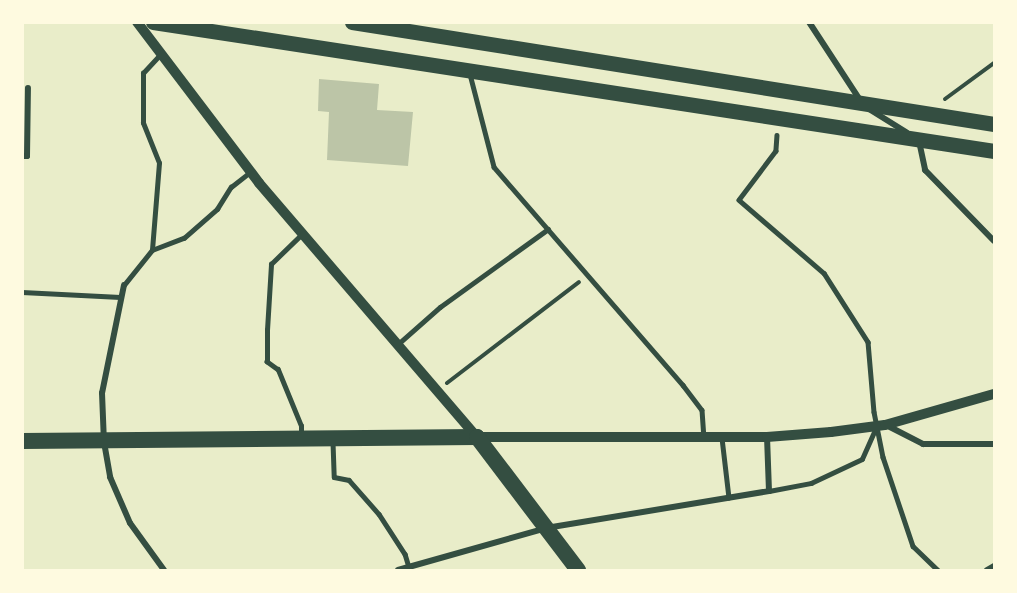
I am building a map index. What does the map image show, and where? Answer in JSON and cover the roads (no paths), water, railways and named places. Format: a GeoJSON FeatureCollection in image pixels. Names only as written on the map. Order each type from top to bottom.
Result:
{"type":"FeatureCollection","features":[{"type":"Feature","properties":{"kind":"highway"},"geometry":{"type":"LineString","coordinates":[[22,441],[477,437],[578,570]]}},
{"type":"Feature","properties":{"kind":"main road"},"geometry":{"type":"LineString","coordinates":[[153,22],[994,151]]}},
{"type":"Feature","properties":{"kind":"main road"},"geometry":{"type":"LineString","coordinates":[[352,22],[862,105],[994,124]]}},
{"type":"Feature","properties":{"kind":"street"},"geometry":{"type":"LineString","coordinates":[[137,22],[250,172],[477,437],[767,437],[881,426],[994,394]]}},
{"type":"Feature","properties":{"kind":"street"},"geometry":{"type":"LineString","coordinates":[[809,22],[862,105],[918,140],[925,170],[994,241]]}},
{"type":"Feature","properties":{"kind":"street"},"geometry":{"type":"LineString","coordinates":[[22,156],[27,156],[28,88]]}},
{"type":"Feature","properties":{"kind":"street"},"geometry":{"type":"LineString","coordinates":[[124,285],[102,393],[104,442],[110,477],[129,523],[164,570]]}},
{"type":"Feature","properties":{"kind":"street"},"geometry":{"type":"LineString","coordinates":[[881,426],[923,444],[994,444]]}},
{"type":"Feature","properties":{"kind":"street"},"geometry":{"type":"LineString","coordinates":[[398,570],[546,528],[769,491],[767,437]]}},
{"type":"Feature","properties":{"kind":"street"},"geometry":{"type":"LineString","coordinates":[[987,570],[994,566]]}},
{"type":"Feature","properties":{"kind":"lane"},"geometry":{"type":"LineString","coordinates":[[152,250],[159,164],[143,123],[143,73],[161,54]]}},
{"type":"Feature","properties":{"kind":"lane"},"geometry":{"type":"LineString","coordinates":[[470,71],[494,166],[702,410],[705,437]]}},
{"type":"Feature","properties":{"kind":"lane"},"geometry":{"type":"LineString","coordinates":[[777,135],[777,151],[739,200],[824,273],[862,333],[871,355],[883,457],[913,546],[938,570]]}},
{"type":"Feature","properties":{"kind":"lane"},"geometry":{"type":"LineString","coordinates":[[124,285],[152,250],[184,238],[217,209],[231,187],[250,172]]}},
{"type":"Feature","properties":{"kind":"lane"},"geometry":{"type":"LineString","coordinates":[[397,345],[441,308],[548,229]]}},
{"type":"Feature","properties":{"kind":"lane"},"geometry":{"type":"LineString","coordinates":[[301,439],[301,426],[278,370],[267,362],[267,330],[271,264],[302,234]]}},
{"type":"Feature","properties":{"kind":"lane"},"geometry":{"type":"LineString","coordinates":[[22,292],[120,297]]}},
{"type":"Feature","properties":{"kind":"lane"},"geometry":{"type":"LineString","coordinates":[[769,491],[811,483],[862,459],[881,426]]}},
{"type":"Feature","properties":{"kind":"lane"},"geometry":{"type":"LineString","coordinates":[[722,437],[729,498]]}},
{"type":"Feature","properties":{"kind":"lane"},"geometry":{"type":"LineString","coordinates":[[333,439],[334,477],[349,480],[379,514],[405,554],[409,567]]}}]}
